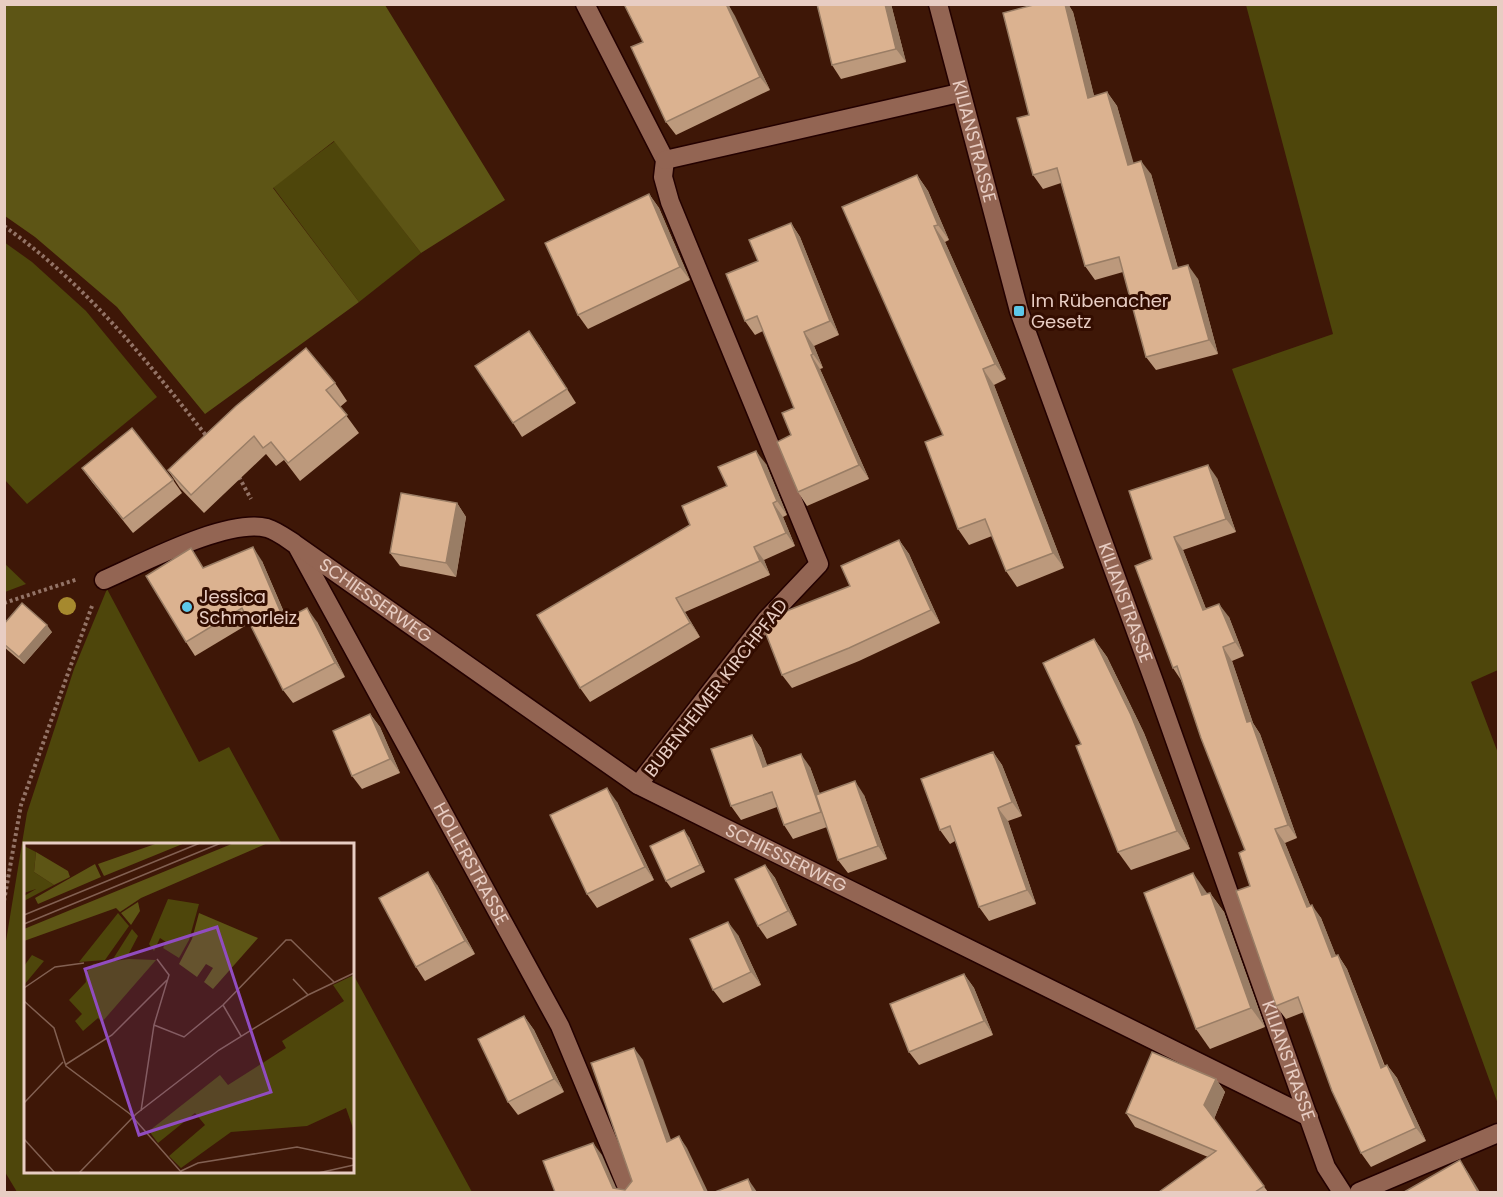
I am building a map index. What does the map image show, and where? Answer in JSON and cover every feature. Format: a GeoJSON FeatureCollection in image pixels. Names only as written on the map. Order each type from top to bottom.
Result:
{"type":"FeatureCollection","features":[{"type":"Feature","properties":{"kind":"street"},"geometry":{"type":"LineString","coordinates":[[585,4],[665,160],[959,93]]}},
{"type":"Feature","properties":{"kind":"street","name":"KILIANSTRASSE"},"geometry":{"type":"LineString","coordinates":[[938,4],[959,93],[1019,311],[1326,1167],[1342,1192]]}},
{"type":"Feature","properties":{"kind":"street","name":"BUBENHEIMER KIRCHPFAD"},"geometry":{"type":"LineString","coordinates":[[638,785],[766,620],[819,564],[670,202],[663,177],[665,160]]}},
{"type":"Feature","properties":{"kind":"street"},"geometry":{"type":"LineString","coordinates":[[104,580],[228,530],[254,526],[268,528]]}},
{"type":"Feature","properties":{"kind":"street","name":"SCHIESSERWEG"},"geometry":{"type":"LineString","coordinates":[[268,528],[295,544],[638,785],[1309,1117]]}},
{"type":"Feature","properties":{"kind":"street","name":"HOLLERSTRASSE"},"geometry":{"type":"LineString","coordinates":[[295,544],[560,1026],[629,1192]]}},
{"type":"Feature","properties":{"kind":"street"},"geometry":{"type":"LineString","coordinates":[[1359,1192],[1498,1133]]}},
{"type":"Feature","properties":{"kind":"path"},"geometry":{"type":"LineString","coordinates":[[4,226],[72,280],[123,332],[211,442]]}},
{"type":"Feature","properties":{"kind":"path"},"geometry":{"type":"LineString","coordinates":[[238,476],[268,528]]}},
{"type":"Feature","properties":{"kind":"path"},"geometry":{"type":"LineString","coordinates":[[4,603],[74,579],[104,580],[89,614],[21,805],[4,901]]}},
{"type":"Feature","properties":{"kind":"shaded area"},"geometry":{"type":"Polygon","coordinates":[[[4,5],[385,5],[505,200],[421,253],[334,141],[273,188],[359,302],[205,414],[117,307],[35,237],[5,216],[4,5]]]}},
{"type":"Feature","properties":{"kind":"shaded area"},"geometry":{"type":"Polygon","coordinates":[[[1246,5],[1498,5],[1498,670],[1471,682],[1498,753],[1498,1104],[1232,369],[1333,334],[1246,5]]]}},
{"type":"Feature","properties":{"kind":"shaded area"},"geometry":{"type":"Polygon","coordinates":[[[335,141],[421,253],[359,302],[273,187],[335,141]]]}},
{"type":"Feature","properties":{"kind":"shaded area"},"geometry":{"type":"Polygon","coordinates":[[[4,242],[32,262],[86,311],[157,397],[27,504],[5,480],[4,242]]]}},
{"type":"Feature","properties":{"kind":"shaded area"},"geometry":{"type":"Polygon","coordinates":[[[5,564],[26,584],[5,592],[5,564]]]}},
{"type":"Feature","properties":{"kind":"shaded area"},"geometry":{"type":"Polygon","coordinates":[[[107,589],[199,762],[229,747],[281,843],[24,843],[24,1173],[354,1173],[354,976],[472,1192],[17,1192],[5,1172],[5,947],[27,813],[74,669],[107,589]]]}},
{"type":"Feature","properties":{"kind":"building"},"geometry":{"type":"Polygon","coordinates":[[[624,4],[726,4],[760,77],[666,122],[631,47],[643,42],[624,4]]]}},
{"type":"Feature","properties":{"kind":"building"},"geometry":{"type":"Polygon","coordinates":[[[817,4],[885,4],[896,49],[832,65],[817,4]]]}},
{"type":"Feature","properties":{"kind":"building"},"geometry":{"type":"Polygon","coordinates":[[[1037,4],[1065,4],[1088,98],[1107,92],[1128,165],[1141,161],[1173,269],[1188,265],[1209,340],[1146,357],[1119,257],[1085,266],[1057,168],[1033,175],[1017,118],[1029,115],[1003,13],[1037,4]]]}},
{"type":"Feature","properties":{"kind":"building"},"geometry":{"type":"Polygon","coordinates":[[[917,175],[938,225],[934,226],[995,364],[983,369],[1053,553],[1006,571],[985,519],[958,529],[925,442],[943,435],[842,207],[917,175]]]}},
{"type":"Feature","properties":{"kind":"building"},"geometry":{"type":"Polygon","coordinates":[[[649,194],[680,267],[578,315],[545,243],[649,194]]]}},
{"type":"Feature","properties":{"kind":"building"},"geometry":{"type":"Polygon","coordinates":[[[791,223],[830,321],[804,332],[813,354],[811,355],[859,465],[798,492],[777,442],[791,435],[782,413],[794,408],[757,316],[745,321],[726,274],[758,261],[749,240],[791,223]]]}},
{"type":"Feature","properties":{"kind":"building"},"geometry":{"type":"Polygon","coordinates":[[[529,331],[567,389],[513,423],[475,366],[529,331]]]}},
{"type":"Feature","properties":{"kind":"building"},"geometry":{"type":"Polygon","coordinates":[[[306,348],[335,383],[326,390],[347,415],[288,463],[271,442],[263,448],[254,436],[191,495],[168,470],[236,406],[306,348]]]}},
{"type":"Feature","properties":{"kind":"building"},"geometry":{"type":"Polygon","coordinates":[[[132,428],[173,480],[123,519],[82,468],[132,428]]]}},
{"type":"Feature","properties":{"kind":"building"},"geometry":{"type":"Polygon","coordinates":[[[756,451],[777,501],[773,503],[786,533],[754,547],[760,561],[676,598],[690,623],[580,688],[537,615],[690,525],[682,506],[727,486],[718,467],[756,451]]]}},
{"type":"Feature","properties":{"kind":"building"},"geometry":{"type":"Polygon","coordinates":[[[1208,465],[1226,519],[1174,537],[1203,610],[1219,604],[1235,642],[1223,647],[1247,722],[1251,721],[1288,825],[1275,829],[1307,907],[1312,905],[1332,957],[1338,955],[1381,1068],[1387,1065],[1416,1128],[1361,1153],[1332,1091],[1298,997],[1276,1006],[1236,891],[1250,886],[1239,853],[1245,850],[1201,738],[1177,666],[1173,668],[1135,566],[1152,559],[1129,491],[1208,465]]]}},
{"type":"Feature","properties":{"kind":"building"},"geometry":{"type":"Polygon","coordinates":[[[401,493],[457,503],[446,563],[390,553],[401,493]]]}},
{"type":"Feature","properties":{"kind":"building"},"geometry":{"type":"Polygon","coordinates":[[[899,540],[931,610],[849,648],[782,675],[761,621],[850,586],[841,566],[899,540]]]}},
{"type":"Feature","properties":{"kind":"building"},"geometry":{"type":"Polygon","coordinates":[[[253,547],[284,620],[307,608],[335,663],[283,690],[242,608],[186,642],[146,576],[191,548],[203,568],[253,547]]]}},
{"type":"Feature","properties":{"kind":"building"},"geometry":{"type":"Polygon","coordinates":[[[22,603],[47,625],[19,657],[4,644],[4,624],[22,603]]]}},
{"type":"Feature","properties":{"kind":"building"},"geometry":{"type":"Polygon","coordinates":[[[1094,639],[1131,715],[1177,831],[1118,852],[1076,746],[1081,744],[1043,663],[1094,639]]]}},
{"type":"Feature","properties":{"kind":"building"},"geometry":{"type":"Polygon","coordinates":[[[370,714],[390,759],[352,776],[333,731],[370,714]]]}},
{"type":"Feature","properties":{"kind":"building"},"geometry":{"type":"Polygon","coordinates":[[[752,735],[763,767],[801,754],[821,812],[784,825],[772,792],[731,806],[711,749],[752,735]]]}},
{"type":"Feature","properties":{"kind":"building"},"geometry":{"type":"Polygon","coordinates":[[[993,752],[1012,802],[998,808],[1027,890],[979,907],[950,826],[940,830],[921,779],[993,752]]]}},
{"type":"Feature","properties":{"kind":"building"},"geometry":{"type":"Polygon","coordinates":[[[855,781],[878,846],[838,860],[816,795],[855,781]]]}},
{"type":"Feature","properties":{"kind":"building"},"geometry":{"type":"Polygon","coordinates":[[[607,788],[645,867],[587,894],[550,815],[607,788]]]}},
{"type":"Feature","properties":{"kind":"building"},"geometry":{"type":"Polygon","coordinates":[[[684,830],[700,865],[666,881],[650,846],[684,830]]]}},
{"type":"Feature","properties":{"kind":"building"},"geometry":{"type":"Polygon","coordinates":[[[765,865],[788,911],[758,926],[735,879],[765,865]]]}},
{"type":"Feature","properties":{"kind":"building"},"geometry":{"type":"Polygon","coordinates":[[[428,872],[465,941],[416,967],[379,898],[428,872]]]}},
{"type":"Feature","properties":{"kind":"building"},"geometry":{"type":"Polygon","coordinates":[[[1193,873],[1202,895],[1210,893],[1251,1008],[1196,1029],[1144,893],[1193,873]]]}},
{"type":"Feature","properties":{"kind":"building"},"geometry":{"type":"Polygon","coordinates":[[[728,922],[751,972],[713,990],[690,939],[728,922]]]}},
{"type":"Feature","properties":{"kind":"building"},"geometry":{"type":"Polygon","coordinates":[[[964,974],[984,1021],[909,1052],[890,1004],[964,974]]]}},
{"type":"Feature","properties":{"kind":"building"},"geometry":{"type":"Polygon","coordinates":[[[524,1016],[554,1079],[508,1102],[478,1039],[524,1016]]]}},
{"type":"Feature","properties":{"kind":"building"},"geometry":{"type":"Polygon","coordinates":[[[634,1048],[667,1142],[679,1136],[705,1192],[555,1192],[543,1161],[593,1143],[613,1188],[625,1190],[632,1181],[591,1063],[634,1048]]]}},
{"type":"Feature","properties":{"kind":"building"},"geometry":{"type":"Polygon","coordinates":[[[1152,1052],[1216,1079],[1204,1105],[1264,1186],[1255,1192],[1159,1192],[1216,1151],[1126,1113],[1152,1052]]]}},
{"type":"Feature","properties":{"kind":"building"},"geometry":{"type":"Polygon","coordinates":[[[1460,1160],[1478,1192],[1404,1192],[1460,1160]]]}},
{"type":"Feature","properties":{"kind":"building"},"geometry":{"type":"Polygon","coordinates":[[[748,1179],[753,1192],[715,1192],[748,1179]]]}},
{"type":"Feature","properties":{"kind":"place","name":"Im Rübenacher Gesetz"},"geometry":{"type":"Point","coordinates":[1019,311]}},
{"type":"Feature","properties":{"kind":"place","name":"Jessica Schmorleiz"},"geometry":{"type":"Point","coordinates":[187,607]}}]}
